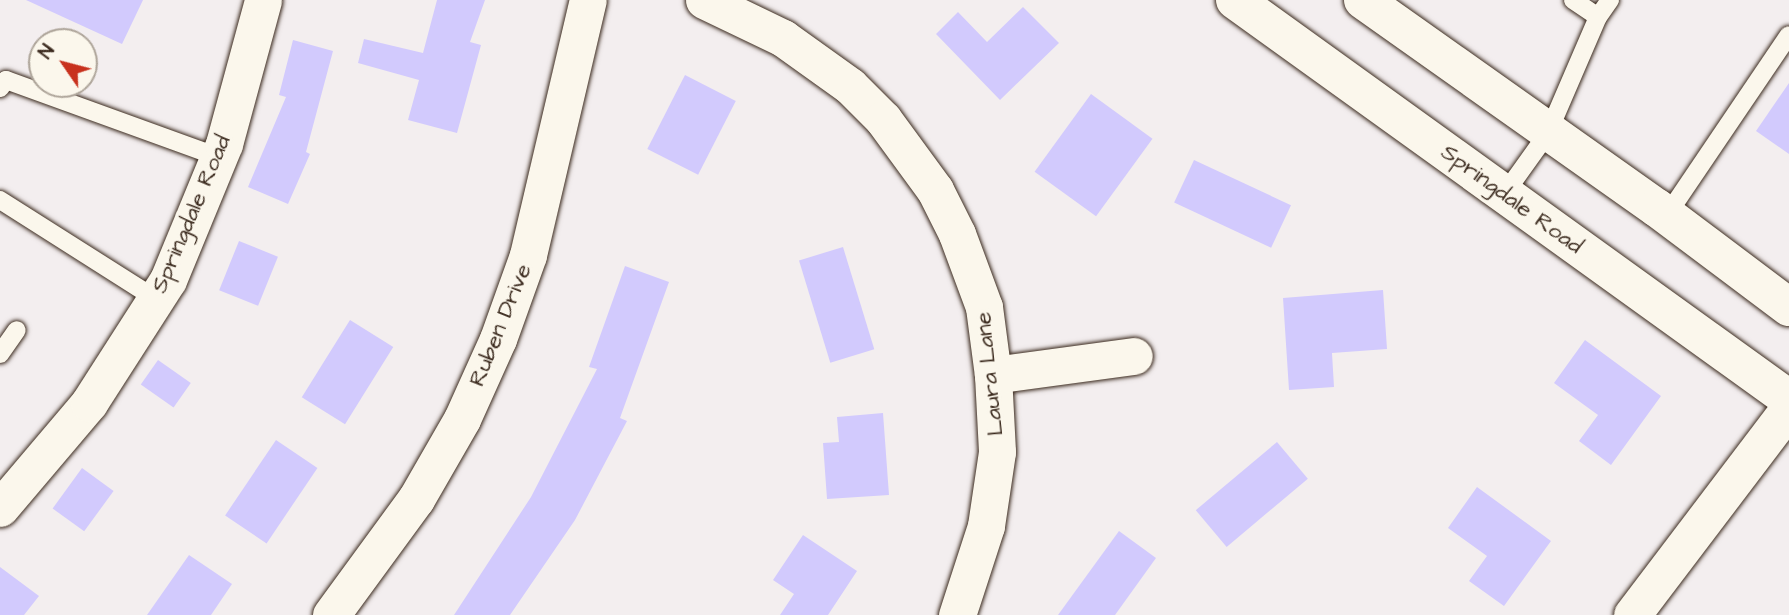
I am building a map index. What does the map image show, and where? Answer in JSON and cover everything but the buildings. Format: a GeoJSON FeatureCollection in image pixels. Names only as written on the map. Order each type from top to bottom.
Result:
{"type":"FeatureCollection","features":[{"type":"Feature","properties":{"kind":"street","name":"Springdale Road"},"geometry":{"type":"LineString","coordinates":[[0,508],[89,403],[168,280],[219,157],[262,0]]}},
{"type":"Feature","properties":{"kind":"street","name":"Ruben Drive"},"geometry":{"type":"LineString","coordinates":[[331,615],[416,499],[462,419],[498,339],[528,255],[588,0]]}},
{"type":"Feature","properties":{"kind":"street","name":"Laura Lane"},"geometry":{"type":"LineString","coordinates":[[704,0],[783,37],[850,86],[883,119],[935,190],[957,234],[984,307],[993,375],[993,489],[976,562],[957,615]]}},
{"type":"Feature","properties":{"kind":"street","name":"Springdale Road"},"geometry":{"type":"LineString","coordinates":[[1235,0],[1789,400]]}},
{"type":"Feature","properties":{"kind":"street"},"geometry":{"type":"LineString","coordinates":[[1363,0],[1667,215],[1789,307]]}},
{"type":"Feature","properties":{"kind":"street"},"geometry":{"type":"LineString","coordinates":[[993,375],[1134,356]]}},
{"type":"Feature","properties":{"kind":"street"},"geometry":{"type":"LineString","coordinates":[[1632,615],[1789,408]]}},
{"type":"Feature","properties":{"kind":"lane"},"geometry":{"type":"LineString","coordinates":[[1573,0],[1598,17]]}},
{"type":"Feature","properties":{"kind":"lane"},"geometry":{"type":"LineString","coordinates":[[1505,193],[1548,133],[1598,17],[1610,0]]}},
{"type":"Feature","properties":{"kind":"lane"},"geometry":{"type":"LineString","coordinates":[[1667,215],[1789,35]]}},
{"type":"Feature","properties":{"kind":"lane"},"geometry":{"type":"LineString","coordinates":[[0,88],[6,80],[219,157]]}},
{"type":"Feature","properties":{"kind":"lane"},"geometry":{"type":"LineString","coordinates":[[0,200],[156,299]]}},
{"type":"Feature","properties":{"kind":"lane"},"geometry":{"type":"LineString","coordinates":[[0,354],[18,330]]}}]}
